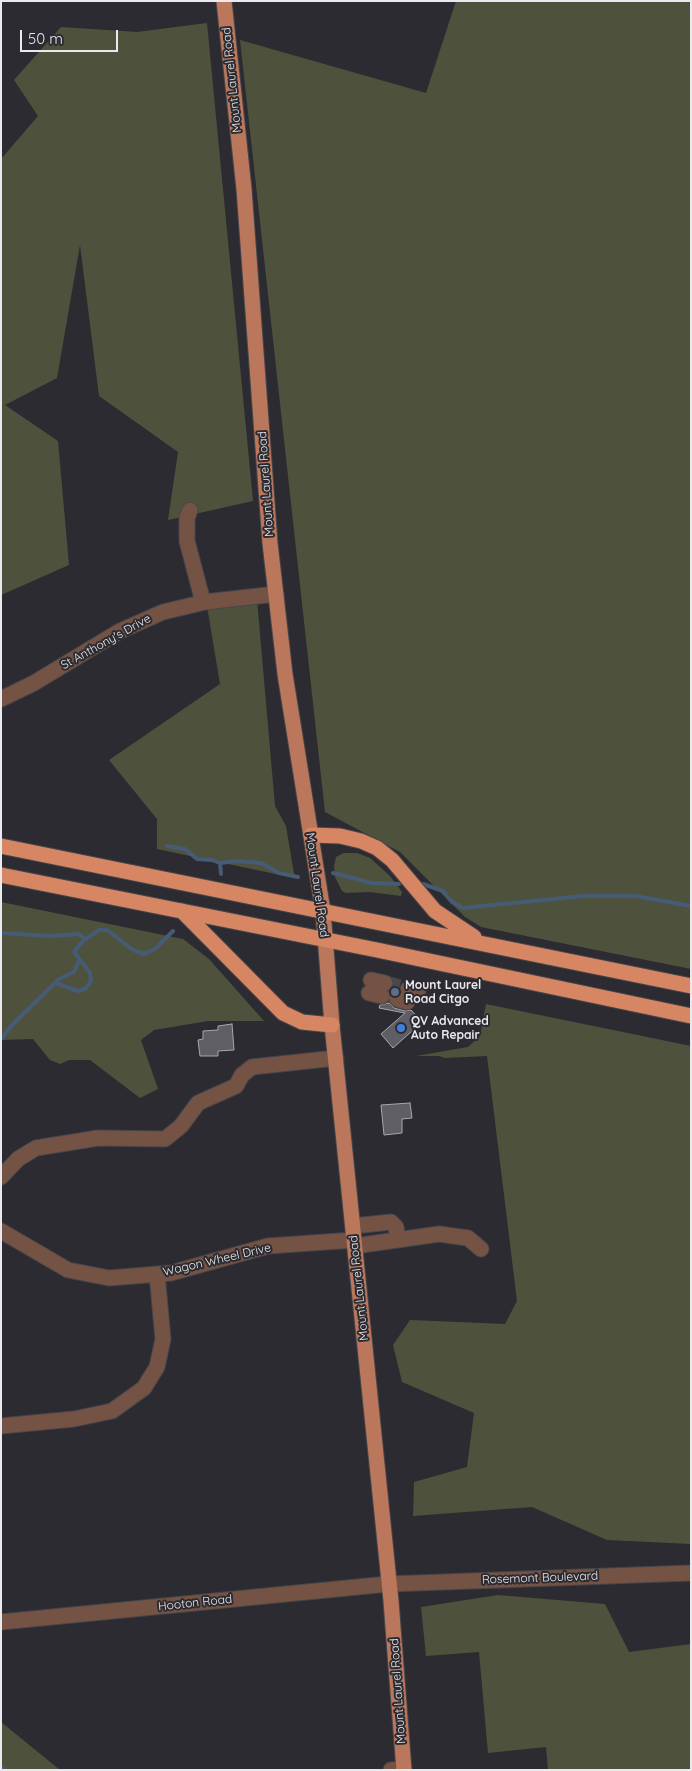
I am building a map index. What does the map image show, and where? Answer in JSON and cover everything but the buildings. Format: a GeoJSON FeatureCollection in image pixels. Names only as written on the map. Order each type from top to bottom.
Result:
{"type":"FeatureCollection","features":[{"type":"Feature","properties":{"kind":"highway"},"geometry":{"type":"LineString","coordinates":[[311,835],[340,836],[361,841],[377,848],[398,867],[435,911],[484,943]]}},
{"type":"Feature","properties":{"kind":"highway"},"geometry":{"type":"LineString","coordinates":[[1,846],[691,986]]}},
{"type":"Feature","properties":{"kind":"highway"},"geometry":{"type":"LineString","coordinates":[[1,875],[182,910],[691,1016]]}},
{"type":"Feature","properties":{"kind":"highway"},"geometry":{"type":"LineString","coordinates":[[182,910],[283,1013],[302,1022],[332,1025]]}},
{"type":"Feature","properties":{"kind":"main road","name":"Mount Laurel Road"},"geometry":{"type":"LineString","coordinates":[[224,1],[244,189],[276,594],[285,674],[323,911],[332,1025],[388,1584],[400,1769]]}},
{"type":"Feature","properties":{"kind":"street"},"geometry":{"type":"LineString","coordinates":[[190,510],[187,518],[187,541],[203,602]]}},
{"type":"Feature","properties":{"kind":"street","name":"St Anthony's Drive"},"geometry":{"type":"LineString","coordinates":[[1,699],[34,683],[141,620],[163,612],[203,602],[276,594]]}},
{"type":"Feature","properties":{"kind":"street"},"geometry":{"type":"LineString","coordinates":[[1,1177],[18,1159],[36,1148],[98,1138],[165,1139],[181,1126],[198,1103],[236,1086],[242,1075],[252,1067],[336,1058]]}},
{"type":"Feature","properties":{"kind":"street","name":"Wagon Wheel Drive"},"geometry":{"type":"LineString","coordinates":[[1,1230],[48,1260],[75,1272],[108,1278],[157,1274],[194,1268],[268,1246],[354,1237],[398,1240],[439,1234],[468,1238],[481,1249]]}},
{"type":"Feature","properties":{"kind":"street"},"geometry":{"type":"LineString","coordinates":[[1,1426],[74,1419],[112,1411],[126,1403],[144,1388],[157,1367],[164,1339],[157,1274]]}},
{"type":"Feature","properties":{"kind":"street","name":"Rosemont Boulevard"},"geometry":{"type":"LineString","coordinates":[[388,1584],[691,1573]]}},
{"type":"Feature","properties":{"kind":"street","name":"Hooton Road"},"geometry":{"type":"LineString","coordinates":[[1,1622],[388,1584]]}},
{"type":"Feature","properties":{"kind":"green space"},"geometry":{"type":"Polygon","coordinates":[[[456,1],[691,1],[691,969],[481,927],[465,917],[400,852],[325,812],[240,40],[426,93],[456,1]]]}},
{"type":"Feature","properties":{"kind":"green space"},"geometry":{"type":"Polygon","coordinates":[[[207,23],[253,501],[168,520],[178,452],[99,396],[80,245],[57,378],[5,405],[58,441],[69,565],[1,595],[1,159],[38,116],[14,80],[61,27],[137,32],[207,23]]]}},
{"type":"Feature","properties":{"kind":"green space"},"geometry":{"type":"Polygon","coordinates":[[[256,588],[275,806],[286,826],[294,874],[285,876],[157,849],[157,819],[109,760],[220,684],[205,594],[256,588]]]}},
{"type":"Feature","properties":{"kind":"green space"},"geometry":{"type":"Polygon","coordinates":[[[344,853],[357,853],[370,858],[390,876],[402,892],[401,896],[370,892],[346,893],[342,891],[335,877],[334,866],[336,857],[344,853]]]}},
{"type":"Feature","properties":{"kind":"green space"},"geometry":{"type":"Polygon","coordinates":[[[1,902],[183,939],[209,959],[264,1021],[208,1021],[154,1030],[141,1040],[158,1089],[140,1098],[90,1060],[69,1060],[60,1064],[50,1060],[33,1039],[1,1040],[1,902]]]}},
{"type":"Feature","properties":{"kind":"green space"},"geometry":{"type":"Polygon","coordinates":[[[486,1004],[691,1046],[691,1544],[607,1540],[532,1507],[413,1516],[414,1482],[467,1467],[474,1413],[402,1382],[393,1345],[410,1320],[505,1324],[517,1301],[487,1056],[445,1058],[439,1056],[416,1056],[468,1047],[480,1036],[486,1004]]]}},
{"type":"Feature","properties":{"kind":"green space"},"geometry":{"type":"Polygon","coordinates":[[[498,1595],[605,1604],[629,1652],[691,1644],[691,1770],[548,1770],[546,1747],[488,1753],[479,1652],[426,1656],[421,1607],[498,1595]]]}},
{"type":"Feature","properties":{"kind":"green space"},"geometry":{"type":"Polygon","coordinates":[[[1,1722],[60,1770],[1,1770],[1,1722]]]}},
{"type":"Feature","properties":{"kind":"waterway"},"geometry":{"type":"LineString","coordinates":[[167,846],[185,849],[197,859],[212,860],[220,863],[237,861],[261,863],[279,873],[298,877]]}},
{"type":"Feature","properties":{"kind":"waterway"},"geometry":{"type":"LineString","coordinates":[[220,863],[221,874]]}},
{"type":"Feature","properties":{"kind":"waterway"},"geometry":{"type":"LineString","coordinates":[[333,873],[372,883],[399,884]]}},
{"type":"Feature","properties":{"kind":"waterway"},"geometry":{"type":"LineString","coordinates":[[423,884],[443,891],[452,902],[463,908],[583,896],[635,896],[691,906]]}},
{"type":"Feature","properties":{"kind":"waterway"},"geometry":{"type":"LineString","coordinates":[[55,983],[78,991],[85,989],[91,981],[90,973],[74,952],[83,941],[99,930],[107,930],[133,950],[144,954],[155,949],[173,931]]}},
{"type":"Feature","properties":{"kind":"waterway"},"geometry":{"type":"LineString","coordinates":[[1,933],[51,936],[79,934],[85,939]]}},
{"type":"Feature","properties":{"kind":"waterway"},"geometry":{"type":"LineString","coordinates":[[1,1039],[12,1025],[59,979],[74,972],[79,961]]}},
{"type":"Feature","properties":{"kind":"waterway"},"geometry":{"type":"LineString","coordinates":[[1,1767],[4,1770]]}},
{"type":"Feature","properties":{"kind":"tunnel"},"geometry":{"type":"LineString","coordinates":[[385,983],[408,989]]}},
{"type":"Feature","properties":{"kind":"place","name":"Mount Laurel Road Citgo"},"geometry":{"type":"Point","coordinates":[395,992]}},
{"type":"Feature","properties":{"kind":"place","name":"QV Advanced Auto Repair"},"geometry":{"type":"Point","coordinates":[401,1028]}}]}
